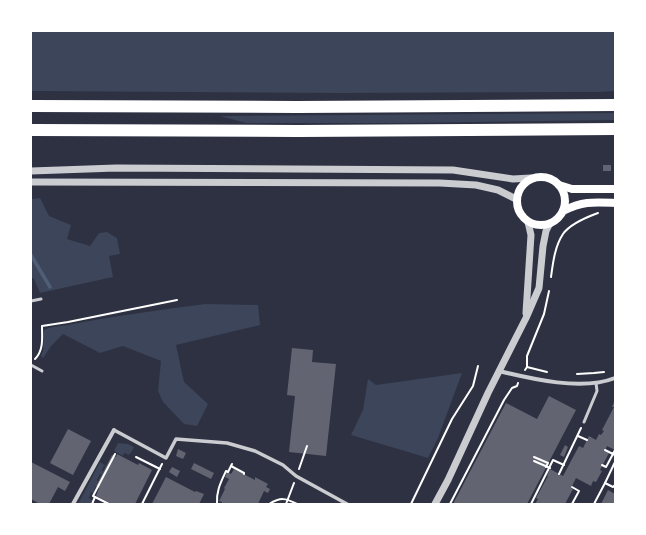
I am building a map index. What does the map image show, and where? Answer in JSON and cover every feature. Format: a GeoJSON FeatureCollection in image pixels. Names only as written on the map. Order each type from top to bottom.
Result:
{"type":"FeatureCollection","features":[{"type":"Feature","properties":{"kind":"highway"},"geometry":{"type":"LineString","coordinates":[[31,106],[305,107],[615,105]]}},
{"type":"Feature","properties":{"kind":"highway"},"geometry":{"type":"LineString","coordinates":[[31,132],[63,130],[298,131],[615,129]]}},
{"type":"Feature","properties":{"kind":"main road"},"geometry":{"type":"LineString","coordinates":[[538,176],[553,180],[559,185],[565,197],[565,204],[560,216],[550,223],[535,225],[528,222],[522,216],[517,208],[516,199],[518,191],[523,183],[538,176]]}},
{"type":"Feature","properties":{"kind":"main road"},"geometry":{"type":"LineString","coordinates":[[559,185],[572,189],[615,189]]}},
{"type":"Feature","properties":{"kind":"main road"},"geometry":{"type":"LineString","coordinates":[[563,211],[574,206],[590,202],[615,202]]}},
{"type":"Feature","properties":{"kind":"street"},"geometry":{"type":"LineString","coordinates":[[31,171],[116,168],[453,170],[514,178],[531,178]]}},
{"type":"Feature","properties":{"kind":"street"},"geometry":{"type":"LineString","coordinates":[[31,182],[440,183],[476,185],[498,190],[516,199]]}},
{"type":"Feature","properties":{"kind":"street"},"geometry":{"type":"LineString","coordinates":[[526,318],[531,235],[528,222]]}},
{"type":"Feature","properties":{"kind":"street"},"geometry":{"type":"LineString","coordinates":[[435,504],[526,318],[539,288],[543,246],[546,231],[550,223]]}},
{"type":"Feature","properties":{"kind":"street"},"geometry":{"type":"LineString","coordinates":[[499,371],[550,382],[596,383],[615,378]]}},
{"type":"Feature","properties":{"kind":"street"},"geometry":{"type":"LineString","coordinates":[[73,504],[114,430],[166,458],[176,439],[227,443],[255,451],[283,465],[296,476],[347,504]]}},
{"type":"Feature","properties":{"kind":"lane"},"geometry":{"type":"LineString","coordinates":[[31,301],[41,299]]}},
{"type":"Feature","properties":{"kind":"lane"},"geometry":{"type":"LineString","coordinates":[[31,365],[42,371]]}},
{"type":"Feature","properties":{"kind":"lane"},"geometry":{"type":"LineString","coordinates":[[584,422],[597,391],[596,383]]}},
{"type":"Feature","properties":{"kind":"path"},"geometry":{"type":"LineString","coordinates":[[550,282],[553,260],[563,234],[584,219],[597,213],[605,212]]}},
{"type":"Feature","properties":{"kind":"path"},"geometry":{"type":"LineString","coordinates":[[548,372],[526,367],[527,356],[544,314],[549,289]]}},
{"type":"Feature","properties":{"kind":"path"},"geometry":{"type":"LineString","coordinates":[[35,359],[40,355],[42,326],[177,300]]}},
{"type":"Feature","properties":{"kind":"path"},"geometry":{"type":"LineString","coordinates":[[411,504],[452,419],[473,386],[478,366]]}},
{"type":"Feature","properties":{"kind":"path"},"geometry":{"type":"LineString","coordinates":[[574,375],[608,371]]}},
{"type":"Feature","properties":{"kind":"path"},"geometry":{"type":"LineString","coordinates":[[450,504],[504,400],[512,388],[517,386]]}},
{"type":"Feature","properties":{"kind":"path"},"geometry":{"type":"LineString","coordinates":[[559,474],[584,422]]}},
{"type":"Feature","properties":{"kind":"path"},"geometry":{"type":"LineString","coordinates":[[578,436],[587,440]]}},
{"type":"Feature","properties":{"kind":"path"},"geometry":{"type":"LineString","coordinates":[[286,504],[307,446]]}},
{"type":"Feature","properties":{"kind":"path"},"geometry":{"type":"LineString","coordinates":[[605,450],[614,454]]}},
{"type":"Feature","properties":{"kind":"path"},"geometry":{"type":"LineString","coordinates":[[602,465],[606,467],[615,450]]}},
{"type":"Feature","properties":{"kind":"path"},"geometry":{"type":"LineString","coordinates":[[92,504],[95,497],[93,496],[115,454]]}},
{"type":"Feature","properties":{"kind":"path"},"geometry":{"type":"LineString","coordinates":[[136,457],[160,469]]}},
{"type":"Feature","properties":{"kind":"path"},"geometry":{"type":"LineString","coordinates":[[534,457],[548,463],[546,466]]}},
{"type":"Feature","properties":{"kind":"path"},"geometry":{"type":"LineString","coordinates":[[142,504],[166,458]]}},
{"type":"Feature","properties":{"kind":"path"},"geometry":{"type":"LineString","coordinates":[[534,460],[550,468]]}},
{"type":"Feature","properties":{"kind":"path"},"geometry":{"type":"LineString","coordinates":[[532,504],[554,460],[564,465]]}},
{"type":"Feature","properties":{"kind":"path"},"geometry":{"type":"LineString","coordinates":[[143,465],[145,461]]}},
{"type":"Feature","properties":{"kind":"path"},"geometry":{"type":"LineString","coordinates":[[594,504],[615,462]]}},
{"type":"Feature","properties":{"kind":"path"},"geometry":{"type":"LineString","coordinates":[[217,504],[219,487],[226,471],[228,472],[232,465],[244,472],[244,474]]}},
{"type":"Feature","properties":{"kind":"path"},"geometry":{"type":"LineString","coordinates":[[605,483],[614,487]]}},
{"type":"Feature","properties":{"kind":"path"},"geometry":{"type":"LineString","coordinates":[[572,487],[579,491],[572,504]]}},
{"type":"Feature","properties":{"kind":"path"},"geometry":{"type":"LineString","coordinates":[[95,497],[109,504]]}},
{"type":"Feature","properties":{"kind":"path"},"geometry":{"type":"LineString","coordinates":[[269,504],[282,498],[288,499],[297,504]]}},
{"type":"Feature","properties":{"kind":"shaded area"},"geometry":{"type":"Polygon","coordinates":[[[31,31],[615,31],[615,91],[341,93],[31,91],[31,31]]]}},
{"type":"Feature","properties":{"kind":"shaded area"},"geometry":{"type":"Polygon","coordinates":[[[615,113],[615,120],[396,123],[246,123],[220,116],[615,113]]]}},
{"type":"Feature","properties":{"kind":"shaded area"},"geometry":{"type":"Polygon","coordinates":[[[40,198],[49,216],[71,225],[67,239],[90,246],[99,233],[107,232],[117,238],[120,254],[109,256],[113,277],[40,293],[34,279],[31,277],[31,199],[40,198]]]}},
{"type":"Feature","properties":{"kind":"shaded area"},"geometry":{"type":"Polygon","coordinates":[[[205,304],[258,305],[260,325],[176,345],[184,382],[208,404],[197,426],[184,424],[163,402],[158,391],[161,361],[123,346],[100,353],[63,334],[51,346],[43,358],[41,356],[43,351],[44,330],[46,329],[119,316],[205,304]]]}},
{"type":"Feature","properties":{"kind":"shaded area"},"geometry":{"type":"Polygon","coordinates":[[[462,373],[438,438],[428,458],[351,435],[363,410],[368,379],[376,385],[462,373]]]}},
{"type":"Feature","properties":{"kind":"shaded area"},"geometry":{"type":"Polygon","coordinates":[[[118,443],[128,444],[134,447],[129,455],[124,453],[123,456],[114,451],[118,443]]]}},
{"type":"Feature","properties":{"kind":"shaded area"},"geometry":{"type":"Polygon","coordinates":[[[100,462],[106,467],[104,466],[102,474],[100,474],[97,480],[98,481],[93,493],[91,492],[89,498],[92,500],[90,504],[78,504],[100,462]]]}},
{"type":"Feature","properties":{"kind":"building"},"geometry":{"type":"Polygon","coordinates":[[[603,165],[611,165],[611,171],[603,171],[603,165]]]}},
{"type":"Feature","properties":{"kind":"building"},"geometry":{"type":"Polygon","coordinates":[[[292,348],[313,350],[312,362],[336,364],[326,456],[289,452],[295,396],[287,395],[292,348]]]}},
{"type":"Feature","properties":{"kind":"building"},"geometry":{"type":"Polygon","coordinates":[[[549,396],[576,410],[527,504],[453,504],[506,403],[537,419],[549,396]]]}},
{"type":"Feature","properties":{"kind":"building"},"geometry":{"type":"Polygon","coordinates":[[[615,400],[615,450],[607,446],[605,451],[609,453],[600,470],[602,471],[596,482],[593,481],[591,486],[576,478],[571,488],[573,489],[565,504],[535,504],[538,499],[536,498],[548,476],[550,469],[563,476],[579,446],[583,448],[589,436],[596,440],[599,434],[601,435],[614,407],[612,407],[615,400]]]}},
{"type":"Feature","properties":{"kind":"building"},"geometry":{"type":"Polygon","coordinates":[[[68,429],[91,441],[73,475],[50,463],[68,429]]]}},
{"type":"Feature","properties":{"kind":"building"},"geometry":{"type":"Polygon","coordinates":[[[565,445],[568,447],[564,457],[560,455],[565,445]]]}},
{"type":"Feature","properties":{"kind":"building"},"geometry":{"type":"Polygon","coordinates":[[[178,449],[186,453],[183,459],[176,456],[178,449]]]}},
{"type":"Feature","properties":{"kind":"building"},"geometry":{"type":"Polygon","coordinates":[[[117,454],[138,465],[139,463],[152,470],[135,504],[112,504],[96,496],[99,488],[96,486],[112,455],[116,457],[117,454]]]}},
{"type":"Feature","properties":{"kind":"building"},"geometry":{"type":"Polygon","coordinates":[[[31,462],[70,482],[65,491],[58,487],[49,504],[40,504],[31,499],[31,462]]]}},
{"type":"Feature","properties":{"kind":"building"},"geometry":{"type":"Polygon","coordinates":[[[194,463],[214,473],[211,479],[191,469],[194,463]]]}},
{"type":"Feature","properties":{"kind":"building"},"geometry":{"type":"Polygon","coordinates":[[[172,467],[180,471],[177,477],[169,472],[172,467]]]}},
{"type":"Feature","properties":{"kind":"building"},"geometry":{"type":"Polygon","coordinates":[[[234,469],[255,480],[255,477],[268,484],[266,487],[270,489],[268,493],[264,491],[258,504],[221,504],[222,502],[219,501],[229,479],[225,477],[227,472],[231,474],[234,469]]]}},
{"type":"Feature","properties":{"kind":"building"},"geometry":{"type":"Polygon","coordinates":[[[166,477],[195,492],[204,494],[199,504],[152,504],[166,477]]]}},
{"type":"Feature","properties":{"kind":"building"},"geometry":{"type":"Polygon","coordinates":[[[608,490],[615,494],[615,504],[601,504],[608,490]]]}},
{"type":"Feature","properties":{"kind":"waterway"},"geometry":{"type":"LineString","coordinates":[[31,255],[50,287]]}}]}
